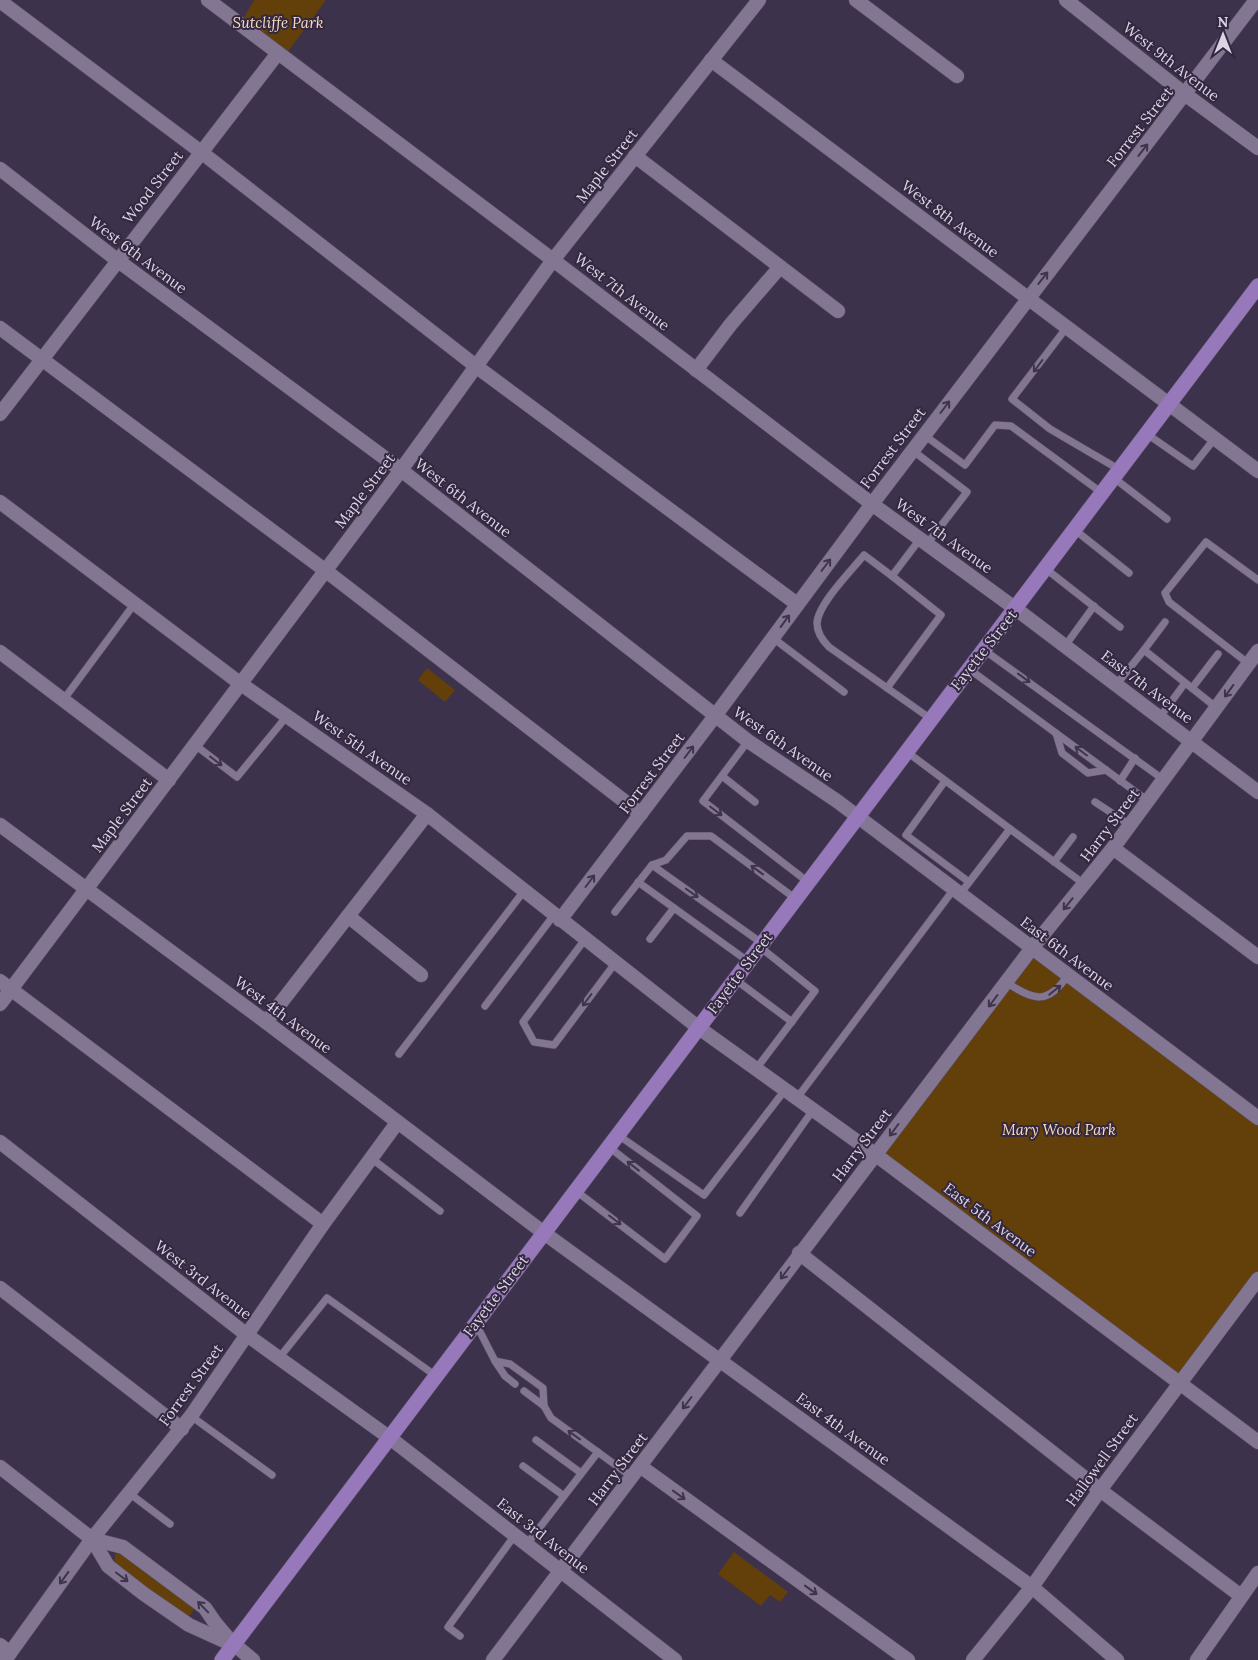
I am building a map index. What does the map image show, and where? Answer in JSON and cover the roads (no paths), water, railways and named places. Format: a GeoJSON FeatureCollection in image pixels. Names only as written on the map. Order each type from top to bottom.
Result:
{"type":"FeatureCollection","features":[{"type":"Feature","properties":{"kind":"main road","name":"Fayette Street"},"geometry":{"type":"LineString","coordinates":[[222,1660],[1258,286]]}},
{"type":"Feature","properties":{"kind":"street","name":"West 7th Avenue"},"geometry":{"type":"LineString","coordinates":[[208,0],[872,504],[1016,609]]}},
{"type":"Feature","properties":{"kind":"street","name":"Maple Street"},"geometry":{"type":"LineString","coordinates":[[0,1004],[5,985],[86,889],[169,780],[401,470],[553,260],[759,0]]}},
{"type":"Feature","properties":{"kind":"street"},"geometry":{"type":"LineString","coordinates":[[856,0],[957,76]]}},
{"type":"Feature","properties":{"kind":"street","name":"West 9th Avenue"},"geometry":{"type":"LineString","coordinates":[[1066,0],[1186,95],[1258,148]]}},
{"type":"Feature","properties":{"kind":"street","name":"Forrest Street"},"geometry":{"type":"LineString","coordinates":[[557,917],[641,814],[716,716],[912,450],[1186,95],[1256,0]]}},
{"type":"Feature","properties":{"kind":"street"},"geometry":{"type":"LineString","coordinates":[[0,1],[201,152],[477,367],[797,604]]}},
{"type":"Feature","properties":{"kind":"street","name":"Wood Street"},"geometry":{"type":"LineString","coordinates":[[0,414],[278,53]]}},
{"type":"Feature","properties":{"kind":"street","name":"West 8th Avenue"},"geometry":{"type":"LineString","coordinates":[[711,60],[1258,471]]}},
{"type":"Feature","properties":{"kind":"street"},"geometry":{"type":"LineString","coordinates":[[634,156],[838,311]]}},
{"type":"Feature","properties":{"kind":"street","name":"West 6th Avenue"},"geometry":{"type":"LineString","coordinates":[[0,169],[117,260],[401,470],[748,741],[857,817]]}},
{"type":"Feature","properties":{"kind":"street"},"geometry":{"type":"LineString","coordinates":[[696,370],[730,324],[780,267]]}},
{"type":"Feature","properties":{"kind":"street"},"geometry":{"type":"LineString","coordinates":[[0,328],[326,571],[641,814]]}},
{"type":"Feature","properties":{"kind":"street","name":"West 5th Avenue"},"geometry":{"type":"LineString","coordinates":[[0,502],[241,684],[428,814],[557,917],[617,961],[699,1028]]}},
{"type":"Feature","properties":{"kind":"street","name":"East 7th Avenue"},"geometry":{"type":"LineString","coordinates":[[1016,609],[1258,792]]}},
{"type":"Feature","properties":{"kind":"street","name":"Harry Street"},"geometry":{"type":"LineString","coordinates":[[493,1660],[1032,948],[1114,848],[1258,651]]}},
{"type":"Feature","properties":{"kind":"street"},"geometry":{"type":"LineString","coordinates":[[0,652],[169,780]]}},
{"type":"Feature","properties":{"kind":"street"},"geometry":{"type":"LineString","coordinates":[[266,1022],[428,814]]}},
{"type":"Feature","properties":{"kind":"street","name":"East 6th Avenue"},"geometry":{"type":"LineString","coordinates":[[857,817],[1258,1118]]}},
{"type":"Feature","properties":{"kind":"street","name":"West 4th Avenue"},"geometry":{"type":"LineString","coordinates":[[0,825],[266,1022],[544,1233]]}},
{"type":"Feature","properties":{"kind":"street"},"geometry":{"type":"LineString","coordinates":[[1114,848],[1258,957]]}},
{"type":"Feature","properties":{"kind":"street"},"geometry":{"type":"LineString","coordinates":[[348,916],[421,975]]}},
{"type":"Feature","properties":{"kind":"street"},"geometry":{"type":"LineString","coordinates":[[5,985],[323,1224]]}},
{"type":"Feature","properties":{"kind":"street","name":"East 5th Avenue"},"geometry":{"type":"LineString","coordinates":[[699,1028],[876,1154],[1258,1442]]}},
{"type":"Feature","properties":{"kind":"street","name":"Forrest Street"},"geometry":{"type":"LineString","coordinates":[[5,1653],[92,1539],[191,1416],[323,1224],[397,1123]]}},
{"type":"Feature","properties":{"kind":"street","name":"West 3rd Avenue"},"geometry":{"type":"LineString","coordinates":[[0,1142],[247,1335],[390,1438]]}},
{"type":"Feature","properties":{"kind":"street","name":"East 4th Avenue"},"geometry":{"type":"LineString","coordinates":[[544,1233],[720,1359],[1032,1588],[1117,1660]]}},
{"type":"Feature","properties":{"kind":"street"},"geometry":{"type":"LineString","coordinates":[[799,1254],[1100,1490],[1241,1596]]}},
{"type":"Feature","properties":{"kind":"street","name":"Hallowell Street"},"geometry":{"type":"LineString","coordinates":[[973,1660],[1032,1588],[1100,1490],[1179,1382],[1258,1280]]}},
{"type":"Feature","properties":{"kind":"street"},"geometry":{"type":"LineString","coordinates":[[0,1288],[182,1428]]}},
{"type":"Feature","properties":{"kind":"street","name":"East 3rd Avenue"},"geometry":{"type":"LineString","coordinates":[[390,1438],[674,1660]]}},
{"type":"Feature","properties":{"kind":"street"},"geometry":{"type":"LineString","coordinates":[[0,1467],[92,1539],[108,1566],[189,1625],[233,1645],[253,1660]]}},
{"type":"Feature","properties":{"kind":"street"},"geometry":{"type":"LineString","coordinates":[[636,1471],[908,1660]]}},
{"type":"Feature","properties":{"kind":"street"},"geometry":{"type":"LineString","coordinates":[[92,1539],[123,1547],[205,1608],[233,1645]]}},
{"type":"Feature","properties":{"kind":"street"},"geometry":{"type":"LineString","coordinates":[[1197,1660],[1258,1573]]}},
{"type":"Feature","properties":{"kind":"lane"},"geometry":{"type":"LineString","coordinates":[[1067,327],[1012,399],[1050,429],[1117,474],[1167,519]]}},
{"type":"Feature","properties":{"kind":"lane"},"geometry":{"type":"LineString","coordinates":[[924,435],[965,465],[995,425],[1011,426],[1102,494]]}},
{"type":"Feature","properties":{"kind":"lane"},"geometry":{"type":"LineString","coordinates":[[1147,434],[1193,466],[1215,438]]}},
{"type":"Feature","properties":{"kind":"lane"},"geometry":{"type":"LineString","coordinates":[[892,576],[967,492],[912,450]]}},
{"type":"Feature","properties":{"kind":"lane"},"geometry":{"type":"LineString","coordinates":[[1075,530],[1129,573]]}},
{"type":"Feature","properties":{"kind":"lane"},"geometry":{"type":"LineString","coordinates":[[1248,664],[1168,602],[1166,593],[1206,542],[1258,580]]}},
{"type":"Feature","properties":{"kind":"lane"},"geometry":{"type":"LineString","coordinates":[[887,688],[941,615],[864,555],[824,606],[817,623],[818,632],[829,647],[887,688],[931,719]]}},
{"type":"Feature","properties":{"kind":"lane"},"geometry":{"type":"LineString","coordinates":[[1046,568],[1120,626]]}},
{"type":"Feature","properties":{"kind":"lane"},"geometry":{"type":"LineString","coordinates":[[64,700],[135,604]]}},
{"type":"Feature","properties":{"kind":"lane"},"geometry":{"type":"LineString","coordinates":[[1065,646],[1094,606]]}},
{"type":"Feature","properties":{"kind":"lane"},"geometry":{"type":"LineString","coordinates":[[1116,685],[1165,622]]}},
{"type":"Feature","properties":{"kind":"lane"},"geometry":{"type":"LineString","coordinates":[[773,638],[844,692]]}},
{"type":"Feature","properties":{"kind":"lane"},"geometry":{"type":"LineString","coordinates":[[984,650],[1164,780]]}},
{"type":"Feature","properties":{"kind":"lane"},"geometry":{"type":"LineString","coordinates":[[1144,650],[1217,708]]}},
{"type":"Feature","properties":{"kind":"lane"},"geometry":{"type":"LineString","coordinates":[[1192,688],[1218,654]]}},
{"type":"Feature","properties":{"kind":"lane"},"geometry":{"type":"LineString","coordinates":[[969,669],[1148,801]]}},
{"type":"Feature","properties":{"kind":"lane"},"geometry":{"type":"LineString","coordinates":[[1160,717],[1186,683]]}},
{"type":"Feature","properties":{"kind":"lane"},"geometry":{"type":"LineString","coordinates":[[195,745],[237,777],[287,716]]}},
{"type":"Feature","properties":{"kind":"lane"},"geometry":{"type":"LineString","coordinates":[[1056,733],[1062,752],[1088,773],[1106,770]]}},
{"type":"Feature","properties":{"kind":"lane"},"geometry":{"type":"LineString","coordinates":[[748,741],[703,801],[808,882]]}},
{"type":"Feature","properties":{"kind":"lane"},"geometry":{"type":"LineString","coordinates":[[907,752],[1084,884]]}},
{"type":"Feature","properties":{"kind":"lane"},"geometry":{"type":"LineString","coordinates":[[1120,780],[1135,758]]}},
{"type":"Feature","properties":{"kind":"lane"},"geometry":{"type":"LineString","coordinates":[[722,776],[755,802]]}},
{"type":"Feature","properties":{"kind":"lane"},"geometry":{"type":"LineString","coordinates":[[897,846],[945,781]]}},
{"type":"Feature","properties":{"kind":"lane"},"geometry":{"type":"LineString","coordinates":[[1095,802],[1130,825]]}},
{"type":"Feature","properties":{"kind":"lane"},"geometry":{"type":"LineString","coordinates":[[797,1098],[957,892],[969,882],[1010,829]]}},
{"type":"Feature","properties":{"kind":"lane"},"geometry":{"type":"LineString","coordinates":[[906,835],[969,882]]}},
{"type":"Feature","properties":{"kind":"lane"},"geometry":{"type":"LineString","coordinates":[[615,912],[652,865],[666,860],[686,836],[711,836],[796,899]]}},
{"type":"Feature","properties":{"kind":"lane"},"geometry":{"type":"LineString","coordinates":[[1054,862],[1073,837]]}},
{"type":"Feature","properties":{"kind":"lane"},"geometry":{"type":"LineString","coordinates":[[652,865],[762,946],[815,991],[756,1069]]}},
{"type":"Feature","properties":{"kind":"lane"},"geometry":{"type":"LineString","coordinates":[[638,882],[749,962]]}},
{"type":"Feature","properties":{"kind":"lane"},"geometry":{"type":"LineString","coordinates":[[399,1054],[524,891]]}},
{"type":"Feature","properties":{"kind":"lane"},"geometry":{"type":"LineString","coordinates":[[650,939],[674,908]]}},
{"type":"Feature","properties":{"kind":"lane"},"geometry":{"type":"LineString","coordinates":[[485,1006],[557,917]]}},
{"type":"Feature","properties":{"kind":"lane"},"geometry":{"type":"LineString","coordinates":[[586,938],[523,1022],[534,1042],[554,1045],[617,961]]}},
{"type":"Feature","properties":{"kind":"lane"},"geometry":{"type":"LineString","coordinates":[[1006,982],[1035,998],[1052,995],[1060,988],[1068,975]]}},
{"type":"Feature","properties":{"kind":"lane"},"geometry":{"type":"LineString","coordinates":[[736,980],[792,1022]]}},
{"type":"Feature","properties":{"kind":"lane"},"geometry":{"type":"LineString","coordinates":[[613,1141],[704,1195],[785,1090]]}},
{"type":"Feature","properties":{"kind":"lane"},"geometry":{"type":"LineString","coordinates":[[740,1213],[813,1110]]}},
{"type":"Feature","properties":{"kind":"lane"},"geometry":{"type":"LineString","coordinates":[[576,1191],[665,1259],[697,1216],[613,1141]]}},
{"type":"Feature","properties":{"kind":"lane"},"geometry":{"type":"LineString","coordinates":[[371,1158],[440,1210]]}},
{"type":"Feature","properties":{"kind":"lane"},"geometry":{"type":"LineString","coordinates":[[279,1359],[326,1298],[437,1376]]}},
{"type":"Feature","properties":{"kind":"lane"},"geometry":{"type":"LineString","coordinates":[[476,1323],[495,1361],[505,1376],[514,1384]]}},
{"type":"Feature","properties":{"kind":"lane"},"geometry":{"type":"LineString","coordinates":[[495,1361],[510,1364],[543,1388],[544,1406]]}},
{"type":"Feature","properties":{"kind":"lane"},"geometry":{"type":"LineString","coordinates":[[524,1391],[544,1406],[551,1418],[598,1452],[636,1471]]}},
{"type":"Feature","properties":{"kind":"lane"},"geometry":{"type":"LineString","coordinates":[[191,1416],[272,1475]]}},
{"type":"Feature","properties":{"kind":"lane"},"geometry":{"type":"LineString","coordinates":[[536,1440],[581,1473]]}},
{"type":"Feature","properties":{"kind":"lane"},"geometry":{"type":"LineString","coordinates":[[527,1544],[598,1452]]}},
{"type":"Feature","properties":{"kind":"lane"},"geometry":{"type":"LineString","coordinates":[[523,1466],[564,1496]]}},
{"type":"Feature","properties":{"kind":"lane"},"geometry":{"type":"LineString","coordinates":[[129,1494],[170,1524]]}},
{"type":"Feature","properties":{"kind":"lane"},"geometry":{"type":"LineString","coordinates":[[460,1636],[448,1627],[516,1535]]}},
{"type":"Feature","properties":{"kind":"park label","name":"Sutcliffe Park"},"geometry":{"type":"Point","coordinates":[278,23]}},
{"type":"Feature","properties":{"kind":"park label","name":"Mary Wood Park"},"geometry":{"type":"Point","coordinates":[1059,1130]}}]}
